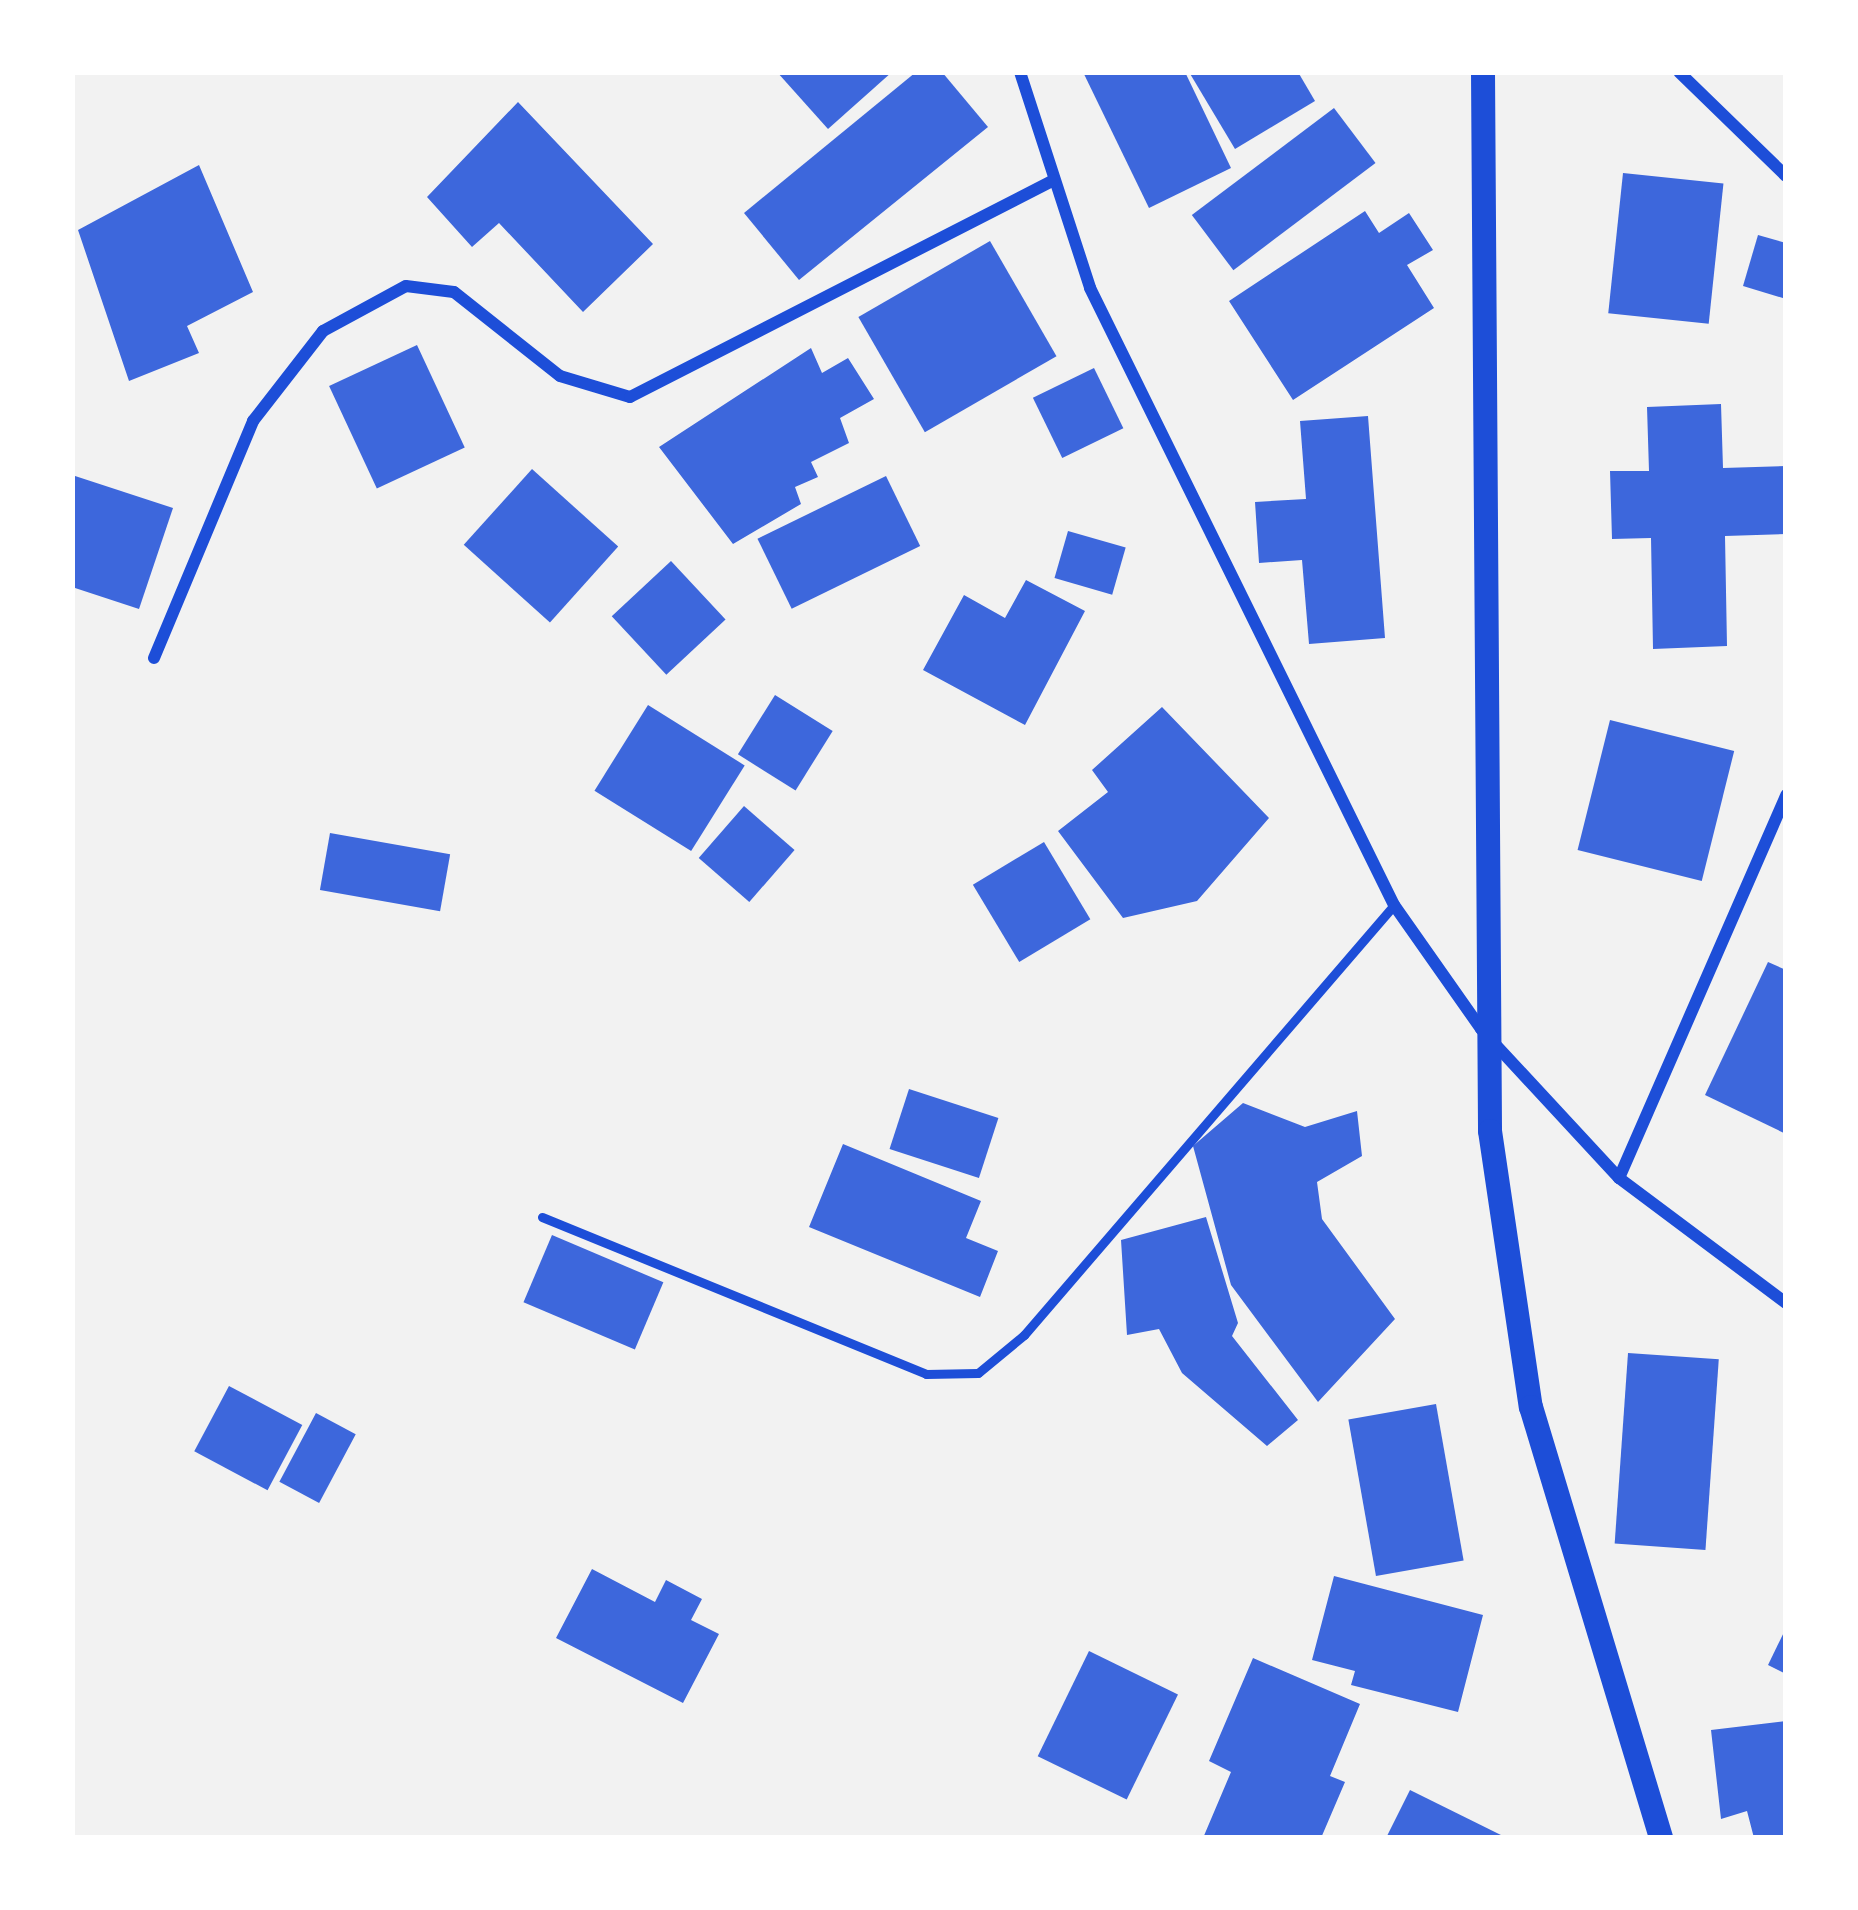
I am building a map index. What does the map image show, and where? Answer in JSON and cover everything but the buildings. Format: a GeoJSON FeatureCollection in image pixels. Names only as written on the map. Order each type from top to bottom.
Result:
{"type":"FeatureCollection","features":[{"type":"Feature","properties":{"kind":"main road"},"geometry":{"type":"LineString","coordinates":[[1484,72],[1481,1029],[1531,1407],[1661,1838]]}},
{"type":"Feature","properties":{"kind":"street"},"geometry":{"type":"LineString","coordinates":[[1020,72],[1090,288],[1394,905],[1481,1029],[1618,1178],[1786,1303]]}},
{"type":"Feature","properties":{"kind":"street"},"geometry":{"type":"LineString","coordinates":[[1679,72],[1786,176]]}},
{"type":"Feature","properties":{"kind":"street"},"geometry":{"type":"LineString","coordinates":[[154,658],[253,421],[323,331],[406,286],[454,292],[588,392],[630,397],[1054,180]]}},
{"type":"Feature","properties":{"kind":"street"},"geometry":{"type":"LineString","coordinates":[[1618,1178],[1786,795]]}},
{"type":"Feature","properties":{"kind":"lane"},"geometry":{"type":"LineString","coordinates":[[542,1217],[926,1374],[978,1373],[1394,905]]}}]}
